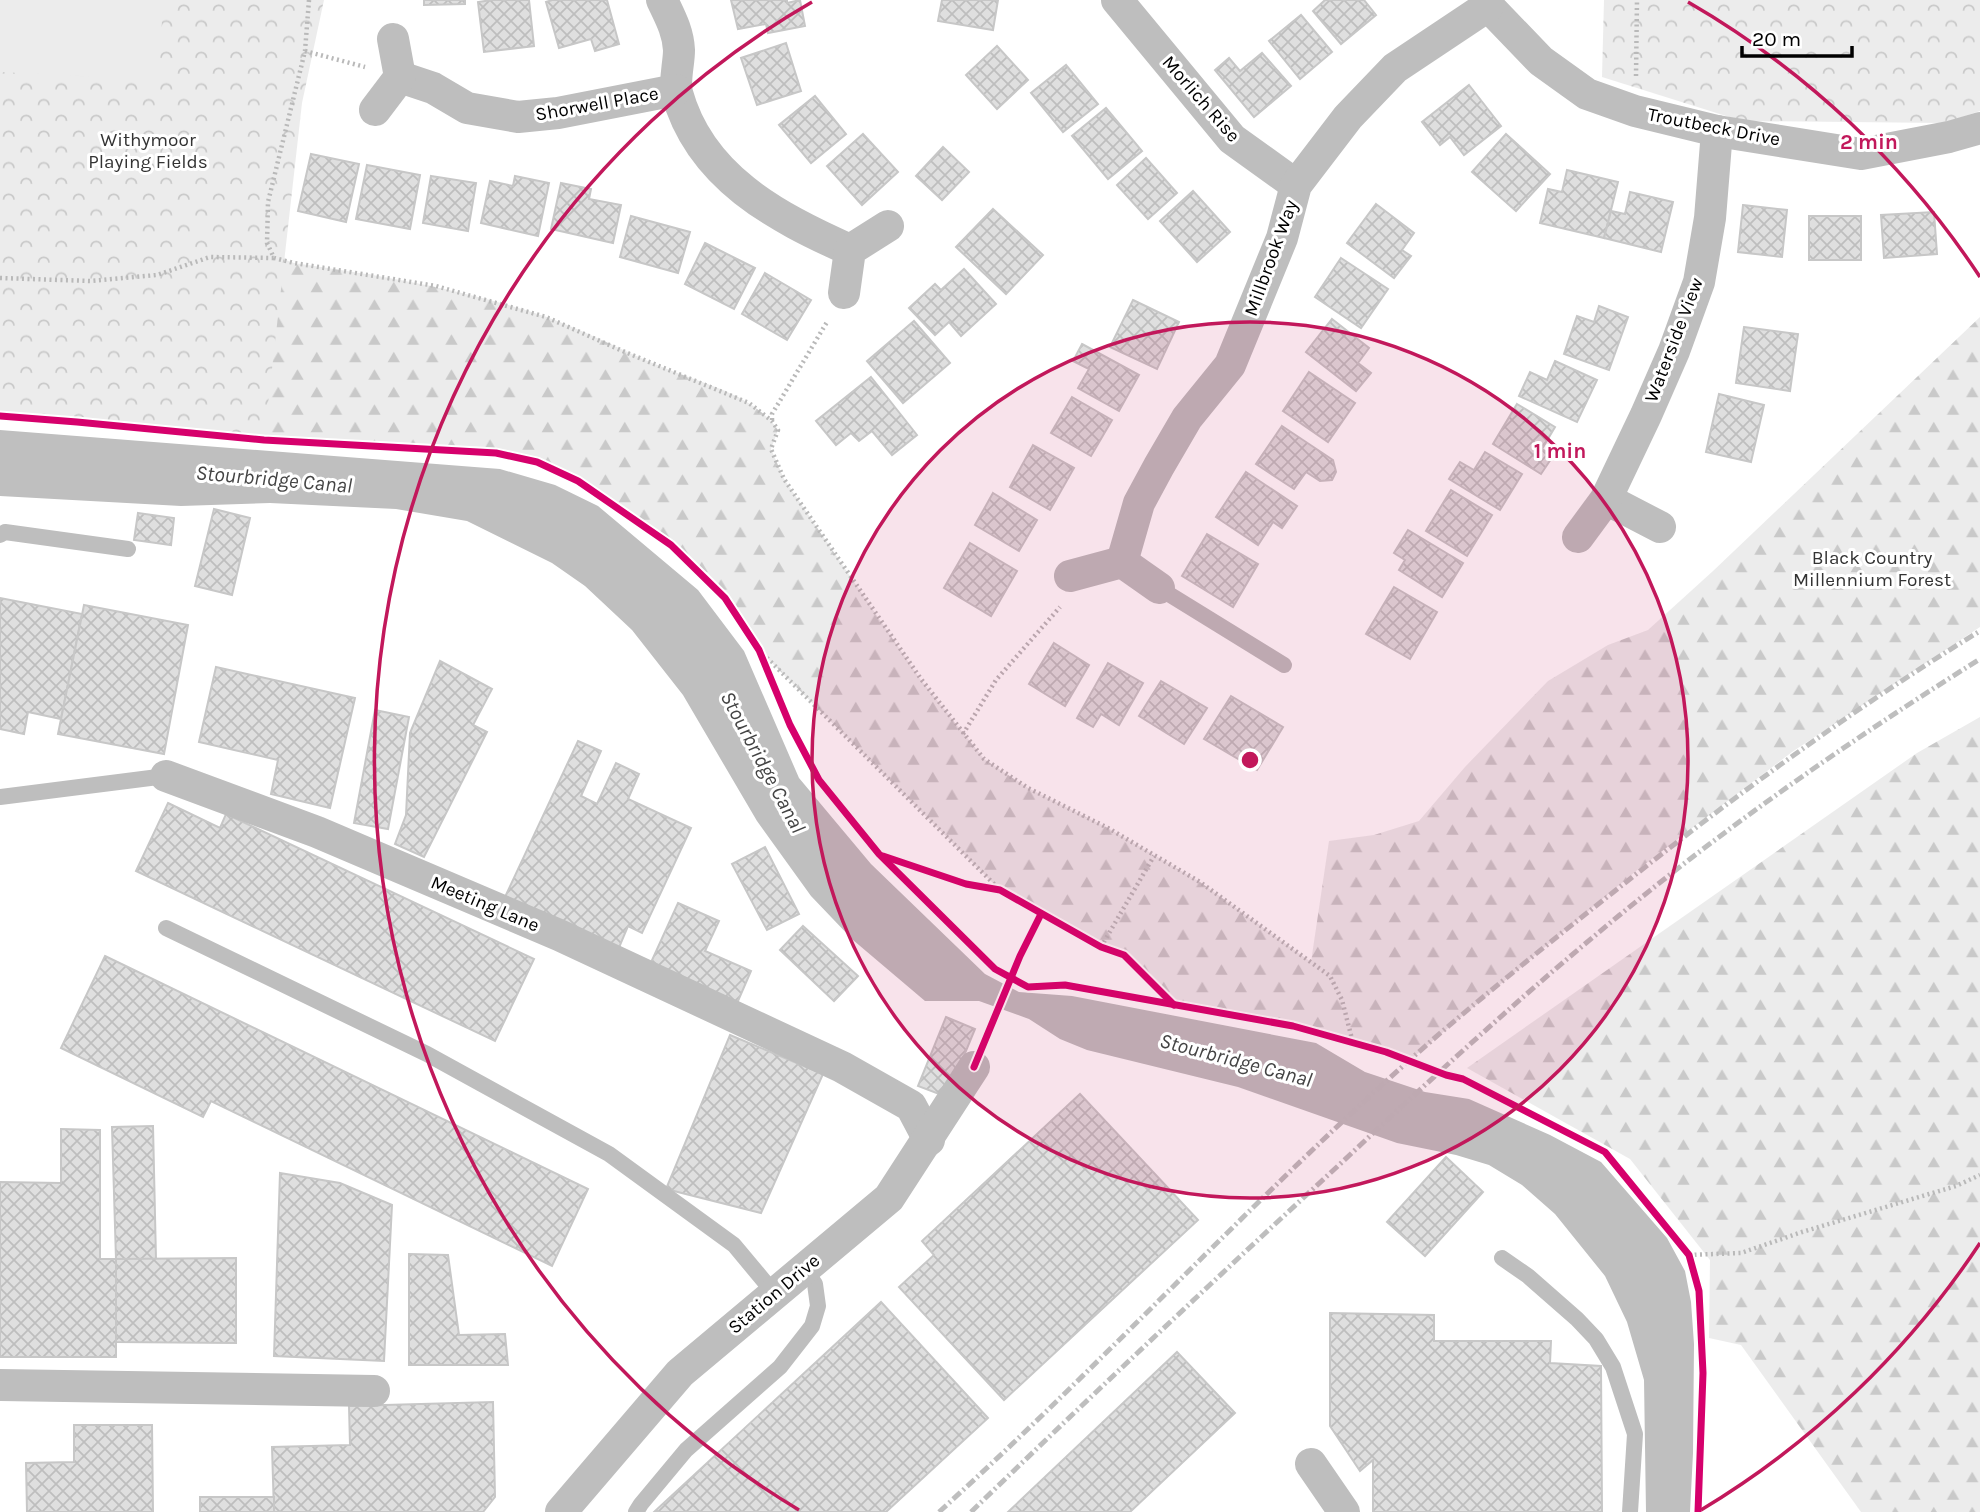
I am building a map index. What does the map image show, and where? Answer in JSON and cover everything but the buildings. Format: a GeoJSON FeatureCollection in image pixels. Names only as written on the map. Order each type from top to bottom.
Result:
{"type":"FeatureCollection","features":[{"type":"Feature","properties":{"kind":"street"},"geometry":{"type":"LineString","coordinates":[[662,0],[675,25],[679,51],[676,90],[691,131],[712,163],[746,193],[814,234],[850,250]]}},
{"type":"Feature","properties":{"kind":"street","name":"Morlich Rise"},"geometry":{"type":"LineString","coordinates":[[1117,0],[1232,139],[1296,185]]}},
{"type":"Feature","properties":{"kind":"street","name":"Millbrook Way"},"geometry":{"type":"LineString","coordinates":[[1095,569],[1139,503],[1187,418],[1230,365],[1282,238],[1296,185],[1348,117],[1395,68],[1486,3]]}},
{"type":"Feature","properties":{"kind":"street","name":"Troutbeck Drive"},"geometry":{"type":"LineString","coordinates":[[1486,3],[1541,61],[1587,94],[1636,111],[1717,131],[1861,154],[1949,137],[1980,128]]}},
{"type":"Feature","properties":{"kind":"street"},"geometry":{"type":"LineString","coordinates":[[375,110],[400,76],[393,39]]}},
{"type":"Feature","properties":{"kind":"street","name":"Shorwell Place"},"geometry":{"type":"LineString","coordinates":[[400,76],[433,88],[467,108],[518,117],[558,113],[676,90]]}},
{"type":"Feature","properties":{"kind":"street","name":"Waterside View"},"geometry":{"type":"LineString","coordinates":[[1578,537],[1606,499],[1674,351],[1699,282],[1710,219],[1717,131]]}},
{"type":"Feature","properties":{"kind":"street"},"geometry":{"type":"LineString","coordinates":[[844,293],[850,250],[888,226]]}},
{"type":"Feature","properties":{"kind":"street"},"geometry":{"type":"LineString","coordinates":[[1606,499],[1660,527]]}},
{"type":"Feature","properties":{"kind":"street"},"geometry":{"type":"LineString","coordinates":[[1095,569],[1159,588]]}},
{"type":"Feature","properties":{"kind":"street","name":"Meeting Lane"},"geometry":{"type":"LineString","coordinates":[[166,776],[317,832],[521,919],[842,1067],[911,1106],[929,1140]]}},
{"type":"Feature","properties":{"kind":"street","name":"Station Drive"},"geometry":{"type":"LineString","coordinates":[[561,1512],[680,1373],[889,1198],[974,1067]]}},
{"type":"Feature","properties":{"kind":"street"},"geometry":{"type":"LineString","coordinates":[[0,1385],[374,1391]]}},
{"type":"Feature","properties":{"kind":"street"},"geometry":{"type":"LineString","coordinates":[[1311,1464],[1344,1512]]}},
{"type":"Feature","properties":{"kind":"lane"},"geometry":{"type":"LineString","coordinates":[[0,534],[128,549]]}},
{"type":"Feature","properties":{"kind":"lane"},"geometry":{"type":"LineString","coordinates":[[1159,588],[1284,665]]}},
{"type":"Feature","properties":{"kind":"lane","name":"Meeting Lane"},"geometry":{"type":"LineString","coordinates":[[0,797],[166,776]]}},
{"type":"Feature","properties":{"kind":"lane"},"geometry":{"type":"LineString","coordinates":[[166,928],[427,1054],[609,1154],[734,1245],[774,1293]]}},
{"type":"Feature","properties":{"kind":"lane"},"geometry":{"type":"LineString","coordinates":[[1503,1258],[1577,1319],[1596,1339],[1613,1367],[1635,1434],[1630,1512]]}},
{"type":"Feature","properties":{"kind":"lane"},"geometry":{"type":"LineString","coordinates":[[636,1512],[686,1450],[780,1367],[813,1326],[818,1306],[815,1284],[804,1268]]}},
{"type":"Feature","properties":{"kind":"path"},"geometry":{"type":"LineString","coordinates":[[274,258],[267,243],[268,202],[305,51],[309,0]]}},
{"type":"Feature","properties":{"kind":"path"},"geometry":{"type":"LineString","coordinates":[[1636,111],[1637,0]]}},
{"type":"Feature","properties":{"kind":"path"},"geometry":{"type":"LineString","coordinates":[[305,51],[400,76]]}},
{"type":"Feature","properties":{"kind":"path"},"geometry":{"type":"LineString","coordinates":[[0,278],[91,281],[157,275],[209,257],[274,258],[436,286],[546,317],[749,403],[772,421],[778,430],[771,449],[784,479],[920,679],[984,759],[1028,788],[1108,828],[1200,882],[1330,976],[1342,1000],[1353,1043]]}},
{"type":"Feature","properties":{"kind":"path"},"geometry":{"type":"LineString","coordinates":[[772,421],[772,414],[844,293]]}},
{"type":"Feature","properties":{"kind":"path"},"geometry":{"type":"LineString","coordinates":[[963,734],[996,680],[1095,569]]}},
{"type":"Feature","properties":{"kind":"path"},"geometry":{"type":"LineString","coordinates":[[752,640],[1000,890],[1011,896]]}},
{"type":"Feature","properties":{"kind":"path"},"geometry":{"type":"LineString","coordinates":[[760,650],[770,675]]}},
{"type":"Feature","properties":{"kind":"path"},"geometry":{"type":"LineString","coordinates":[[1101,947],[1154,856]]}},
{"type":"Feature","properties":{"kind":"path"},"geometry":{"type":"LineString","coordinates":[[989,888],[1000,890]]}},
{"type":"Feature","properties":{"kind":"path"},"geometry":{"type":"LineString","coordinates":[[1089,941],[1112,951]]}},
{"type":"Feature","properties":{"kind":"path"},"geometry":{"type":"LineString","coordinates":[[1341,1040],[1364,1046]]}},
{"type":"Feature","properties":{"kind":"path"},"geometry":{"type":"LineString","coordinates":[[1689,1255],[1741,1253],[1956,1186],[1980,1175]]}},
{"type":"Feature","properties":{"kind":"path"},"geometry":{"type":"LineString","coordinates":[[1681,1245],[1689,1255],[1692,1267]]}},
{"type":"Feature","properties":{"kind":"green space","name":"Withymoor Playing Fields"},"geometry":{"type":"Polygon","coordinates":[[[0,0],[324,0],[302,103],[264,440],[0,416],[0,0]]]}},
{"type":"Feature","properties":{"kind":"green space"},"geometry":{"type":"Polygon","coordinates":[[[0,0],[163,0],[159,80],[0,72],[0,0]]]}},
{"type":"Feature","properties":{"kind":"green space"},"geometry":{"type":"Polygon","coordinates":[[[1604,0],[1980,0],[1980,111],[1944,123],[1742,121],[1602,77],[1604,0]]]}},
{"type":"Feature","properties":{"kind":"green space","name":"Black Country Millennium Forest"},"geometry":{"type":"Polygon","coordinates":[[[283,259],[389,278],[513,306],[574,328],[727,392],[756,408],[778,430],[771,449],[784,479],[920,679],[984,759],[1028,788],[1108,828],[1200,882],[1311,962],[1329,841],[1374,835],[1419,821],[1465,767],[1548,681],[1608,645],[1648,630],[1980,317],[1980,627],[1792,752],[1636,871],[1411,1059],[1293,1026],[1174,1005],[1124,955],[1101,947],[1000,890],[759,650],[725,598],[671,545],[578,481],[537,462],[496,453],[265,440],[0,416],[0,278],[283,259]]]}},
{"type":"Feature","properties":{"kind":"green space"},"geometry":{"type":"Polygon","coordinates":[[[1980,717],[1980,1512],[1861,1512],[1741,1345],[1709,1338],[1710,1260],[1630,1159],[1467,1068],[1917,753],[1980,717]]]}},
{"type":"Feature","properties":{"kind":"water","name":"Stourbridge Canal"},"geometry":{"type":"Polygon","coordinates":[[[0,430],[500,469],[555,485],[598,506],[698,590],[744,651],[799,778],[871,864],[985,974],[1019,992],[1072,996],[1316,1043],[1365,1072],[1425,1092],[1469,1099],[1550,1135],[1601,1162],[1667,1238],[1685,1271],[1691,1302],[1694,1344],[1690,1512],[1646,1512],[1644,1380],[1627,1322],[1605,1276],[1555,1214],[1522,1185],[1489,1165],[1397,1143],[1238,1087],[1087,1050],[1060,1039],[1029,1019],[979,1001],[925,1001],[853,940],[811,896],[757,821],[683,695],[632,630],[585,586],[552,563],[467,521],[396,509],[270,503],[181,506],[0,496],[0,430]]]}},
{"type":"Feature","properties":{"kind":"railway"},"geometry":{"type":"LineString","coordinates":[[939,1512],[1063,1395],[1305,1157],[1452,1023],[1588,912],[1746,790],[1885,692],[1980,631]]}},
{"type":"Feature","properties":{"kind":"railway"},"geometry":{"type":"LineString","coordinates":[[971,1512],[1154,1337],[1424,1086],[1599,932],[1690,859],[1796,781],[1980,659]]}},
{"type":"Feature","properties":{"kind":"cycle path"},"geometry":{"type":"LineString","coordinates":[[0,416],[264,440],[496,453],[537,462],[578,481],[671,545],[725,598],[759,650],[790,725],[819,780],[879,854],[995,969],[1028,987],[1065,985],[1293,1026],[1386,1052],[1463,1079],[1605,1152],[1689,1255],[1699,1291],[1703,1373],[1698,1512]]}},
{"type":"Feature","properties":{"kind":"cycle path"},"geometry":{"type":"LineString","coordinates":[[883,856],[966,884],[1000,890],[1101,947],[1124,955],[1174,1005]]}},
{"type":"Feature","properties":{"kind":"cycle path"},"geometry":{"type":"LineString","coordinates":[[974,1067],[1020,956],[1041,914]]}}]}
